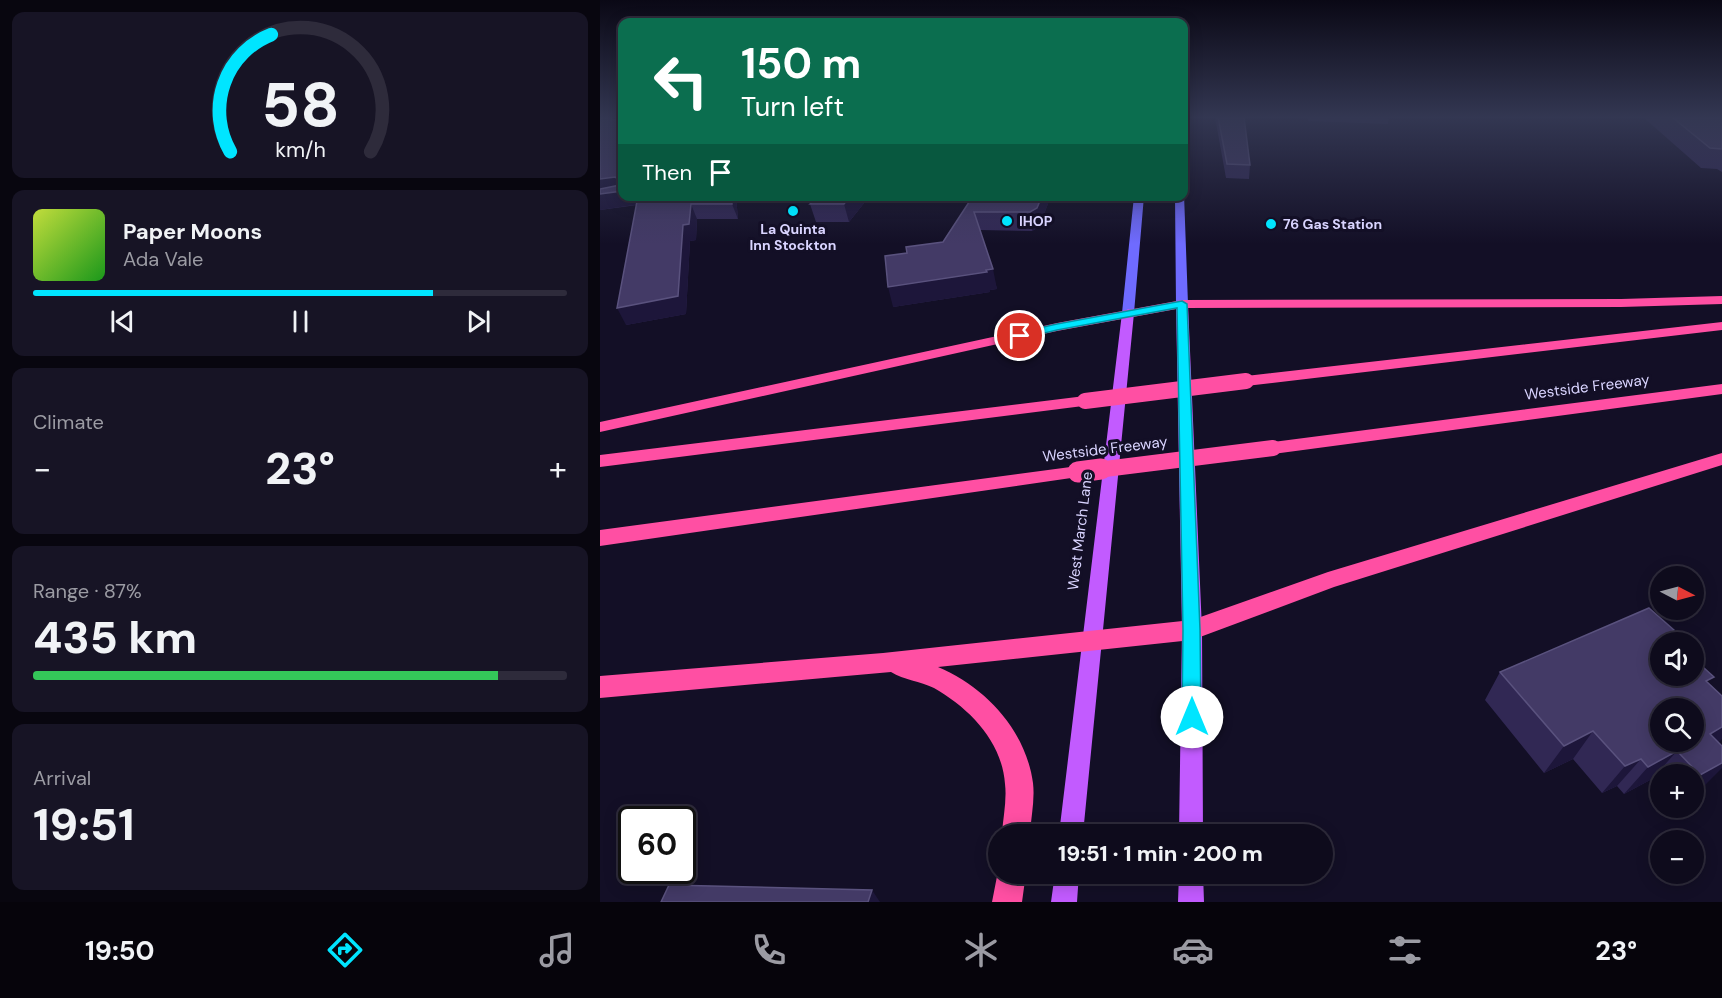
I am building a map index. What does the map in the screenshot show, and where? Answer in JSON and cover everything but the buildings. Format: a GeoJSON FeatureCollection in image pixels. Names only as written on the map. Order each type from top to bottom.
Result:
{"type":"FeatureCollection","features":[{"type":"Feature","properties":{"kind":"highway"},"geometry":{"type":"LineString","coordinates":[[600,427],[1128,313],[1182,304],[1621,303],[1722,300]]}},
{"type":"Feature","properties":{"kind":"highway"},"geometry":{"type":"LineString","coordinates":[[600,461],[1246,381],[1722,326]]}},
{"type":"Feature","properties":{"kind":"highway","name":"Westside Freeway"},"geometry":{"type":"LineString","coordinates":[[600,538],[1078,472],[1722,389]]}},
{"type":"Feature","properties":{"kind":"highway"},"geometry":{"type":"LineString","coordinates":[[600,687],[883,663],[1192,630],[1328,580],[1722,459]]}},
{"type":"Feature","properties":{"kind":"highway"},"geometry":{"type":"LineString","coordinates":[[883,663],[907,667],[951,684],[986,714],[1001,733],[1019,782],[1017,824]]}},
{"type":"Feature","properties":{"kind":"highway"},"geometry":{"type":"LineString","coordinates":[[1007,902],[1009,884]]}},
{"type":"Feature","properties":{"kind":"main road","name":"West March Lane"},"geometry":{"type":"LineString","coordinates":[[1072,824],[1139,201]]}},
{"type":"Feature","properties":{"kind":"main road"},"geometry":{"type":"LineString","coordinates":[[1180,201],[1192,630],[1191,824]]}},
{"type":"Feature","properties":{"kind":"main road"},"geometry":{"type":"LineString","coordinates":[[1191,884],[1191,902]]}},
{"type":"Feature","properties":{"kind":"place","name":"La Quinta Inn Stockton"},"geometry":{"type":"Point","coordinates":[793,211]}},
{"type":"Feature","properties":{"kind":"place","name":"IHOP"},"geometry":{"type":"Point","coordinates":[1007,221]}},
{"type":"Feature","properties":{"kind":"place","name":"76 Gas Station"},"geometry":{"type":"Point","coordinates":[1271,224]}},
{"type":"Feature","properties":{"kind":"route"},"geometry":{"type":"LineString","coordinates":[[1020,336],[1182,304],[1192,630],[1192,717]]}}]}
